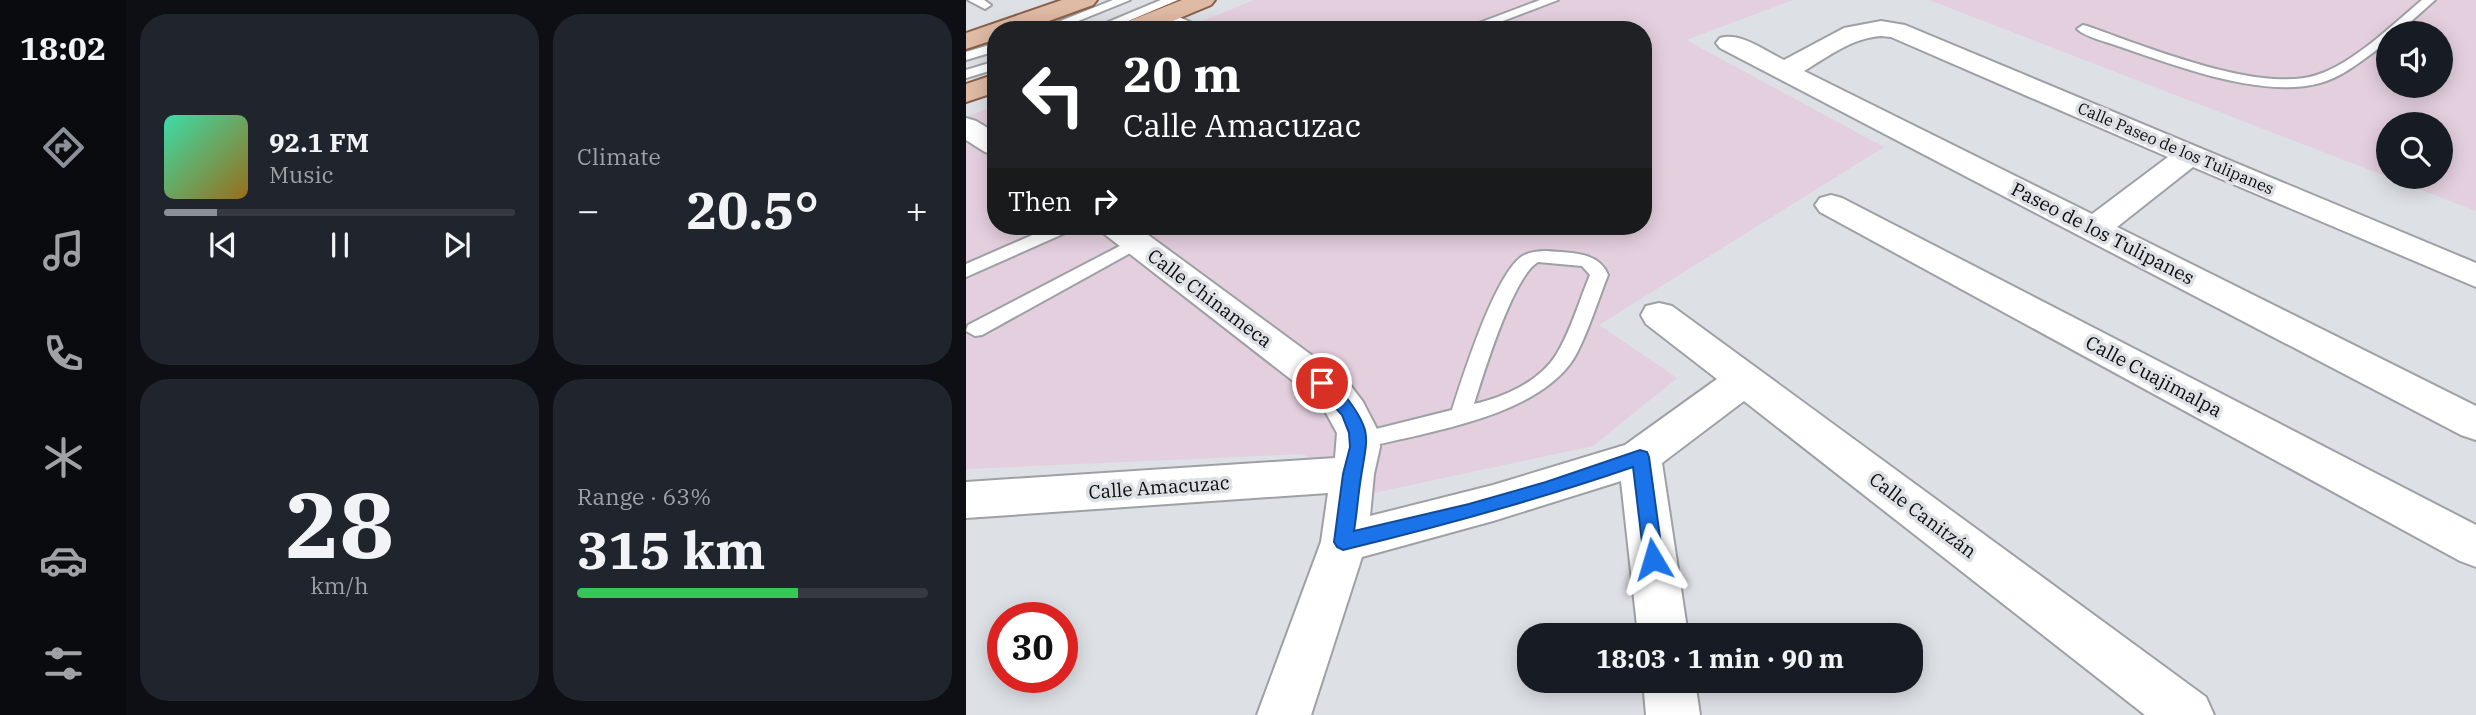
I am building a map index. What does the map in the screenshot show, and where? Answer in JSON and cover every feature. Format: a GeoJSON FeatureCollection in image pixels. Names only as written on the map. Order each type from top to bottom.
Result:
{"type":"FeatureCollection","features":[{"type":"Feature","properties":{"kind":"main road"},"geometry":{"type":"LineString","coordinates":[[1047,21],[1085,0]]}},
{"type":"Feature","properties":{"kind":"main road"},"geometry":{"type":"LineString","coordinates":[[1144,21],[1169,7],[1203,0]]}},
{"type":"Feature","properties":{"kind":"main road"},"geometry":{"type":"LineString","coordinates":[[966,41],[987,34]]}},
{"type":"Feature","properties":{"kind":"street","name":"Calle Paseo de los Tulipanes"},"geometry":{"type":"LineString","coordinates":[[1787,70],[1857,30],[1873,27],[1896,30],[2476,276]]}},
{"type":"Feature","properties":{"kind":"street","name":"Paseo de los Tulipanes"},"geometry":{"type":"LineString","coordinates":[[1729,43],[1787,70],[2476,424]]}},
{"type":"Feature","properties":{"kind":"street"},"geometry":{"type":"LineString","coordinates":[[966,127],[987,140]]}},
{"type":"Feature","properties":{"kind":"street"},"geometry":{"type":"LineString","coordinates":[[2094,228],[2192,154]]}},
{"type":"Feature","properties":{"kind":"street","name":"Calle Cuajimalpa"},"geometry":{"type":"LineString","coordinates":[[1831,205],[2476,547]]}},
{"type":"Feature","properties":{"kind":"street","name":"Calle Chinameca"},"geometry":{"type":"LineString","coordinates":[[1127,235],[1334,393],[1349,413],[1356,457],[1343,542],[1284,715]]}},
{"type":"Feature","properties":{"kind":"street","name":"Calle Canitzán"},"geometry":{"type":"LineString","coordinates":[[1659,314],[2167,709]]}},
{"type":"Feature","properties":{"kind":"street"},"geometry":{"type":"LineString","coordinates":[[1343,542],[1469,512],[1640,457],[1745,379]]}},
{"type":"Feature","properties":{"kind":"street","name":"Calle Amacuzac"},"geometry":{"type":"LineString","coordinates":[[966,500],[1356,457]]}},
{"type":"Feature","properties":{"kind":"street"},"geometry":{"type":"LineString","coordinates":[[1640,457],[1661,623]]}},
{"type":"Feature","properties":{"kind":"street"},"geometry":{"type":"LineString","coordinates":[[1670,693],[1673,715]]}},
{"type":"Feature","properties":{"kind":"lane"},"geometry":{"type":"LineString","coordinates":[[1047,21],[1124,0]]}},
{"type":"Feature","properties":{"kind":"lane"},"geometry":{"type":"LineString","coordinates":[[1492,21],[1552,0]]}},
{"type":"Feature","properties":{"kind":"lane"},"geometry":{"type":"LineString","coordinates":[[2405,21],[2429,0]]}},
{"type":"Feature","properties":{"kind":"lane"},"geometry":{"type":"LineString","coordinates":[[1124,21],[1169,7],[1186,21]]}},
{"type":"Feature","properties":{"kind":"lane"},"geometry":{"type":"LineString","coordinates":[[2083,29],[2193,66],[2291,83],[2325,77],[2376,43]]}},
{"type":"Feature","properties":{"kind":"lane"},"geometry":{"type":"LineString","coordinates":[[966,57],[987,50]]}},
{"type":"Feature","properties":{"kind":"lane"},"geometry":{"type":"LineString","coordinates":[[966,271],[1046,235]]}},
{"type":"Feature","properties":{"kind":"lane"},"geometry":{"type":"LineString","coordinates":[[975,331],[1124,235]]}},
{"type":"Feature","properties":{"kind":"lane"},"geometry":{"type":"LineString","coordinates":[[1356,457],[1461,414],[1504,404],[1547,377],[1563,359],[1600,275],[1594,265],[1585,261],[1540,256],[1519,268],[1472,377],[1461,414]]}},
{"type":"Feature","properties":{"kind":"shaded area"},"geometry":{"type":"Polygon","coordinates":[[[1254,0],[1793,0],[1686,40],[1884,147],[1599,325],[1677,378],[1593,446],[1369,494],[1303,454],[966,469],[966,117],[987,109],[987,235],[1652,235],[1652,21],[1203,21],[1254,0]]]}},
{"type":"Feature","properties":{"kind":"shaded area"},"geometry":{"type":"Polygon","coordinates":[[[1929,0],[2476,0],[2476,211],[2419,189],[2453,189],[2453,112],[2376,112],[2376,172],[1929,0]]]}},
{"type":"Feature","properties":{"kind":"route"},"geometry":{"type":"LineString","coordinates":[[1322,383],[1334,393],[1349,413],[1358,433],[1359,447],[1352,474],[1343,542],[1469,512],[1640,457],[1653,559]]}}]}
